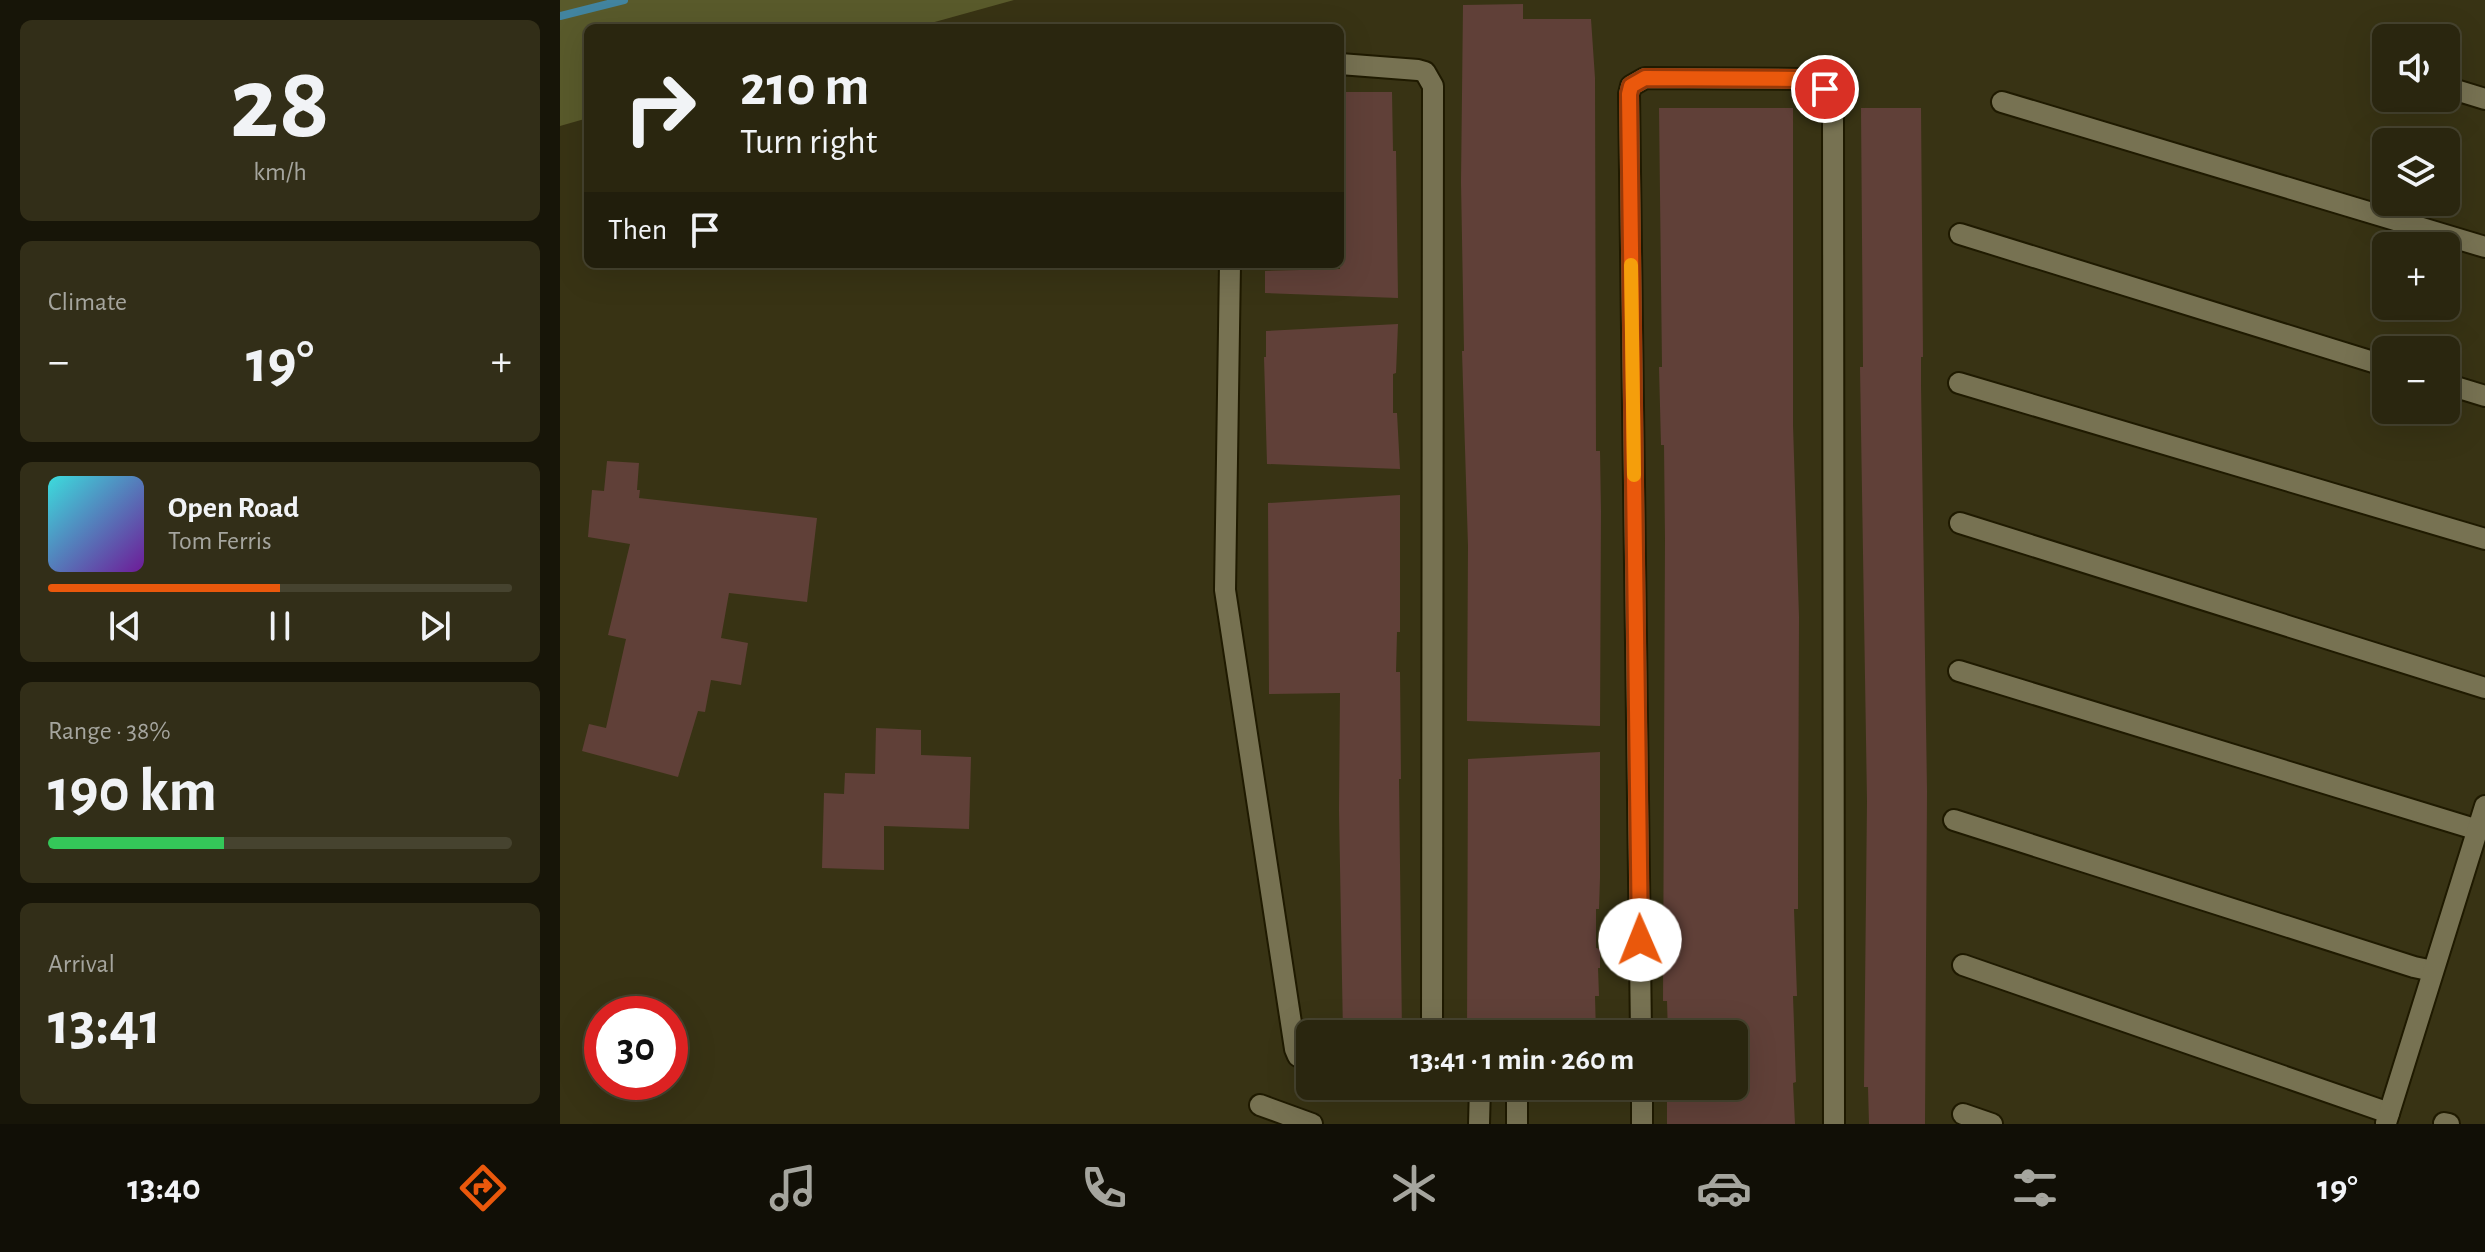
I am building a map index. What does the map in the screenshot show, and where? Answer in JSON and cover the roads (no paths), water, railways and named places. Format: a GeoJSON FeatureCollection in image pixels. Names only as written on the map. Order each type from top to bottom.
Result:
{"type":"FeatureCollection","features":[{"type":"Feature","properties":{"kind":"street"},"geometry":{"type":"LineString","coordinates":[[1344,64],[1418,70],[1431,78],[1433,86],[1432,1020]]}},
{"type":"Feature","properties":{"kind":"street"},"geometry":{"type":"LineString","coordinates":[[1641,1020],[1629,94],[1631,86],[1645,78],[1802,79],[1816,82],[1825,89],[1833,115],[1834,1124]]}},
{"type":"Feature","properties":{"kind":"street"},"geometry":{"type":"LineString","coordinates":[[2460,91],[2485,99]]}},
{"type":"Feature","properties":{"kind":"street"},"geometry":{"type":"LineString","coordinates":[[2002,102],[2485,247]]}},
{"type":"Feature","properties":{"kind":"street"},"geometry":{"type":"LineString","coordinates":[[1960,234],[2372,362]]}},
{"type":"Feature","properties":{"kind":"street"},"geometry":{"type":"LineString","coordinates":[[1230,268],[1225,590],[1296,1051]]}},
{"type":"Feature","properties":{"kind":"street"},"geometry":{"type":"LineString","coordinates":[[1959,383],[2485,539]]}},
{"type":"Feature","properties":{"kind":"street"},"geometry":{"type":"LineString","coordinates":[[2460,388],[2485,396]]}},
{"type":"Feature","properties":{"kind":"street"},"geometry":{"type":"LineString","coordinates":[[1960,523],[2485,688]]}},
{"type":"Feature","properties":{"kind":"street"},"geometry":{"type":"LineString","coordinates":[[1959,671],[2478,830]]}},
{"type":"Feature","properties":{"kind":"street"},"geometry":{"type":"LineString","coordinates":[[1963,965],[2387,1118],[2485,806]]}},
{"type":"Feature","properties":{"kind":"street"},"geometry":{"type":"LineString","coordinates":[[1954,820],[2433,971]]}},
{"type":"Feature","properties":{"kind":"street"},"geometry":{"type":"LineString","coordinates":[[1479,1124],[1480,1100]]}},
{"type":"Feature","properties":{"kind":"street"},"geometry":{"type":"LineString","coordinates":[[1517,1100],[1517,1124]]}},
{"type":"Feature","properties":{"kind":"street"},"geometry":{"type":"LineString","coordinates":[[1642,1100],[1642,1124]]}},
{"type":"Feature","properties":{"kind":"street"},"geometry":{"type":"LineString","coordinates":[[1260,1105],[1312,1124]]}},
{"type":"Feature","properties":{"kind":"street"},"geometry":{"type":"LineString","coordinates":[[1963,1114],[1992,1124]]}},
{"type":"Feature","properties":{"kind":"waterway"},"geometry":{"type":"LineString","coordinates":[[560,16],[624,0]]}}]}
